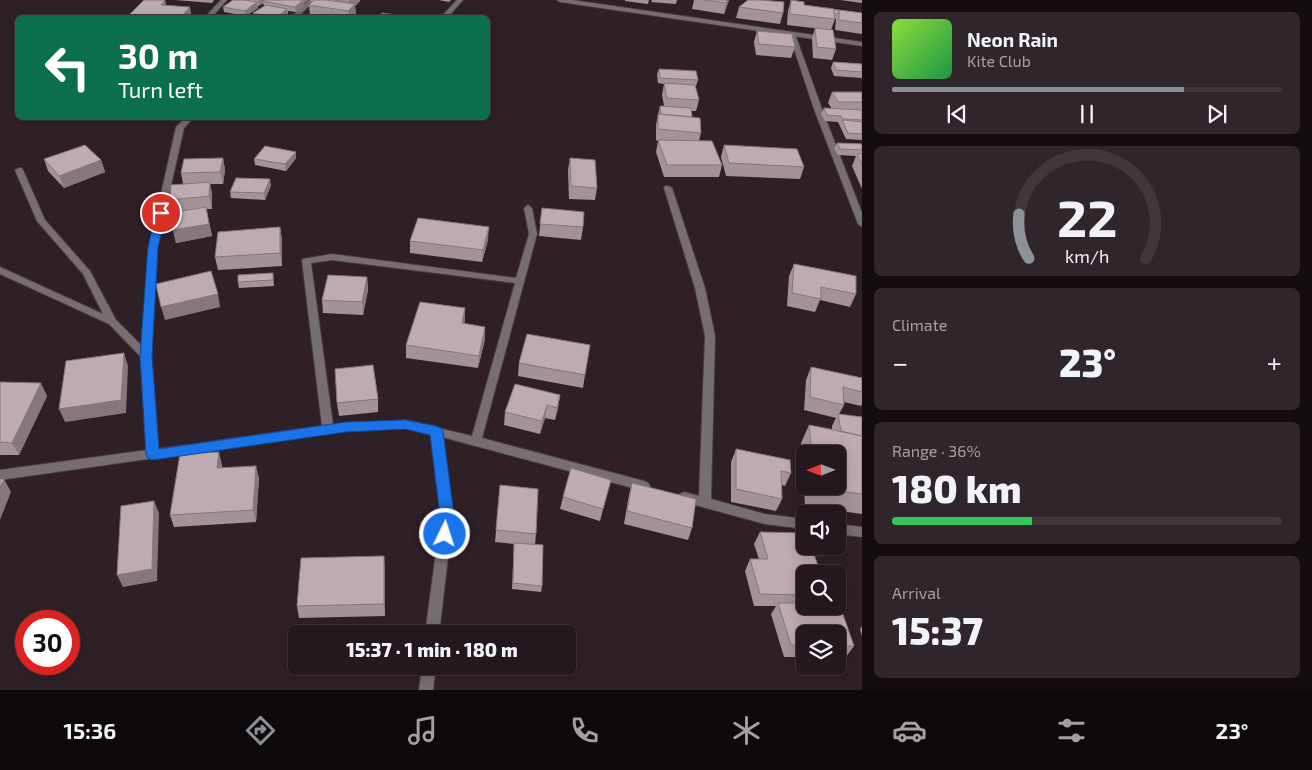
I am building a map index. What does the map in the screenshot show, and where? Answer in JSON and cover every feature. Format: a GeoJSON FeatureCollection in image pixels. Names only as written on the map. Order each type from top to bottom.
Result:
{"type":"FeatureCollection","features":[{"type":"Feature","properties":{"kind":"street"},"geometry":{"type":"LineString","coordinates":[[210,15],[224,0]]}},
{"type":"Feature","properties":{"kind":"street"},"geometry":{"type":"LineString","coordinates":[[296,15],[312,0]]}},
{"type":"Feature","properties":{"kind":"street"},"geometry":{"type":"LineString","coordinates":[[447,15],[460,0]]}},
{"type":"Feature","properties":{"kind":"street"},"geometry":{"type":"LineString","coordinates":[[560,0],[862,44]]}},
{"type":"Feature","properties":{"kind":"street"},"geometry":{"type":"LineString","coordinates":[[792,34],[862,224]]}},
{"type":"Feature","properties":{"kind":"street"},"geometry":{"type":"LineString","coordinates":[[153,455],[146,356],[153,247],[180,127],[187,120]]}},
{"type":"Feature","properties":{"kind":"street"},"geometry":{"type":"LineString","coordinates":[[19,170],[41,221],[87,273],[112,322],[146,356]]}},
{"type":"Feature","properties":{"kind":"street"},"geometry":{"type":"LineString","coordinates":[[668,188],[700,288],[710,336],[705,503]]}},
{"type":"Feature","properties":{"kind":"street"},"geometry":{"type":"LineString","coordinates":[[476,440],[533,234],[528,208]]}},
{"type":"Feature","properties":{"kind":"street"},"geometry":{"type":"LineString","coordinates":[[328,430],[306,260],[332,257],[520,280]]}},
{"type":"Feature","properties":{"kind":"street"},"geometry":{"type":"LineString","coordinates":[[0,270],[112,322]]}},
{"type":"Feature","properties":{"kind":"street"},"geometry":{"type":"LineString","coordinates":[[0,475],[328,430],[405,424],[476,440],[658,490]]}},
{"type":"Feature","properties":{"kind":"street"},"geometry":{"type":"LineString","coordinates":[[433,625],[447,515],[436,431]]}},
{"type":"Feature","properties":{"kind":"street"},"geometry":{"type":"LineString","coordinates":[[676,495],[765,519],[796,523]]}},
{"type":"Feature","properties":{"kind":"street"},"geometry":{"type":"LineString","coordinates":[[846,530],[862,532]]}},
{"type":"Feature","properties":{"kind":"street"},"geometry":{"type":"LineString","coordinates":[[426,690],[428,675]]}},
{"type":"Feature","properties":{"kind":"building"},"geometry":{"type":"Polygon","coordinates":[[[144,0],[165,0],[161,5],[190,7],[183,15],[129,15],[144,0]]]}},
{"type":"Feature","properties":{"kind":"building"},"geometry":{"type":"Polygon","coordinates":[[[233,0],[257,2],[245,11],[223,7],[233,0]]]}},
{"type":"Feature","properties":{"kind":"building"},"geometry":{"type":"Polygon","coordinates":[[[303,0],[295,7],[263,1],[303,0]]]}},
{"type":"Feature","properties":{"kind":"building"},"geometry":{"type":"Polygon","coordinates":[[[314,0],[355,4],[348,11],[309,5],[314,0]]]}},
{"type":"Feature","properties":{"kind":"building"},"geometry":{"type":"Polygon","coordinates":[[[704,0],[727,0],[726,3],[704,0]]]}},
{"type":"Feature","properties":{"kind":"building"},"geometry":{"type":"Polygon","coordinates":[[[748,0],[784,2],[783,13],[739,7],[748,0]]]}},
{"type":"Feature","properties":{"kind":"building"},"geometry":{"type":"Polygon","coordinates":[[[791,0],[804,2],[804,5],[834,9],[835,19],[790,14],[791,0]]]}},
{"type":"Feature","properties":{"kind":"building"},"geometry":{"type":"Polygon","coordinates":[[[266,5],[287,9],[280,15],[253,13],[266,5]]]}},
{"type":"Feature","properties":{"kind":"building"},"geometry":{"type":"Polygon","coordinates":[[[834,10],[839,10],[838,14],[834,13],[834,10]]]}},
{"type":"Feature","properties":{"kind":"building"},"geometry":{"type":"Polygon","coordinates":[[[839,10],[862,13],[862,23],[839,20],[839,10]]]}},
{"type":"Feature","properties":{"kind":"building"},"geometry":{"type":"Polygon","coordinates":[[[382,13],[397,15],[380,15],[382,13]]]}},
{"type":"Feature","properties":{"kind":"building"},"geometry":{"type":"Polygon","coordinates":[[[815,28],[833,30],[836,49],[817,47],[815,28]]]}},
{"type":"Feature","properties":{"kind":"building"},"geometry":{"type":"Polygon","coordinates":[[[757,31],[792,34],[795,47],[759,44],[757,31]]]}},
{"type":"Feature","properties":{"kind":"building"},"geometry":{"type":"Polygon","coordinates":[[[833,62],[862,64],[862,72],[836,70],[833,62]]]}},
{"type":"Feature","properties":{"kind":"building"},"geometry":{"type":"Polygon","coordinates":[[[659,69],[696,71],[698,80],[660,78],[659,69]]]}},
{"type":"Feature","properties":{"kind":"building"},"geometry":{"type":"Polygon","coordinates":[[[664,83],[695,85],[699,100],[667,98],[664,83]]]}},
{"type":"Feature","properties":{"kind":"building"},"geometry":{"type":"Polygon","coordinates":[[[832,92],[862,92],[862,102],[838,102],[832,92]]]}},
{"type":"Feature","properties":{"kind":"building"},"geometry":{"type":"Polygon","coordinates":[[[660,106],[691,108],[692,117],[661,114],[660,106]]]}},
{"type":"Feature","properties":{"kind":"building"},"geometry":{"type":"Polygon","coordinates":[[[824,108],[862,110],[862,120],[843,119],[841,116],[827,115],[824,108]]]}},
{"type":"Feature","properties":{"kind":"building"},"geometry":{"type":"Polygon","coordinates":[[[658,114],[700,118],[701,133],[658,129],[658,114]]]}},
{"type":"Feature","properties":{"kind":"building"},"geometry":{"type":"Polygon","coordinates":[[[842,120],[862,122],[862,134],[848,133],[842,120]]]}},
{"type":"Feature","properties":{"kind":"building"},"geometry":{"type":"Polygon","coordinates":[[[658,140],[712,141],[722,165],[667,165],[658,140]]]}},
{"type":"Feature","properties":{"kind":"building"},"geometry":{"type":"Polygon","coordinates":[[[837,143],[862,144],[862,150],[840,149],[837,143]]]}},
{"type":"Feature","properties":{"kind":"building"},"geometry":{"type":"Polygon","coordinates":[[[85,145],[101,160],[59,176],[44,159],[85,145]]]}},
{"type":"Feature","properties":{"kind":"building"},"geometry":{"type":"Polygon","coordinates":[[[724,145],[797,149],[804,167],[729,163],[724,145]]]}},
{"type":"Feature","properties":{"kind":"building"},"geometry":{"type":"Polygon","coordinates":[[[265,146],[296,152],[285,164],[254,159],[265,146]]]}},
{"type":"Feature","properties":{"kind":"building"},"geometry":{"type":"Polygon","coordinates":[[[857,154],[862,154],[862,165],[857,154]]]}},
{"type":"Feature","properties":{"kind":"building"},"geometry":{"type":"Polygon","coordinates":[[[223,158],[220,172],[181,173],[184,159],[223,158]]]}},
{"type":"Feature","properties":{"kind":"building"},"geometry":{"type":"Polygon","coordinates":[[[570,158],[595,160],[597,188],[571,186],[570,158]]]}},
{"type":"Feature","properties":{"kind":"building"},"geometry":{"type":"Polygon","coordinates":[[[236,178],[270,179],[264,193],[230,192],[236,178]]]}},
{"type":"Feature","properties":{"kind":"building"},"geometry":{"type":"Polygon","coordinates":[[[210,182],[209,196],[170,200],[171,185],[210,182]]]}},
{"type":"Feature","properties":{"kind":"building"},"geometry":{"type":"Polygon","coordinates":[[[206,207],[209,224],[173,230],[170,213],[206,207]]]}},
{"type":"Feature","properties":{"kind":"building"},"geometry":{"type":"Polygon","coordinates":[[[542,208],[584,212],[583,227],[540,224],[542,208]]]}},
{"type":"Feature","properties":{"kind":"building"},"geometry":{"type":"Polygon","coordinates":[[[418,218],[489,227],[483,250],[410,241],[418,218]]]}},
{"type":"Feature","properties":{"kind":"building"},"geometry":{"type":"Polygon","coordinates":[[[280,227],[280,253],[215,257],[218,232],[280,227]]]}},
{"type":"Feature","properties":{"kind":"building"},"geometry":{"type":"Polygon","coordinates":[[[794,264],[856,276],[856,294],[821,287],[821,299],[792,293],[794,264]]]}},
{"type":"Feature","properties":{"kind":"building"},"geometry":{"type":"Polygon","coordinates":[[[211,271],[218,294],[161,307],[156,284],[211,271]]]}},
{"type":"Feature","properties":{"kind":"building"},"geometry":{"type":"Polygon","coordinates":[[[273,273],[273,280],[238,282],[238,275],[273,273]]]}},
{"type":"Feature","properties":{"kind":"building"},"geometry":{"type":"Polygon","coordinates":[[[328,275],[367,277],[362,302],[322,300],[328,275]]]}},
{"type":"Feature","properties":{"kind":"building"},"geometry":{"type":"Polygon","coordinates":[[[420,302],[465,308],[462,323],[485,327],[479,356],[406,345],[420,302]]]}},
{"type":"Feature","properties":{"kind":"building"},"geometry":{"type":"Polygon","coordinates":[[[527,334],[590,345],[585,375],[519,363],[527,334]]]}},
{"type":"Feature","properties":{"kind":"building"},"geometry":{"type":"Polygon","coordinates":[[[124,353],[121,400],[59,409],[66,361],[124,353]]]}},
{"type":"Feature","properties":{"kind":"building"},"geometry":{"type":"Polygon","coordinates":[[[373,365],[378,399],[337,403],[335,369],[373,365]]]}},
{"type":"Feature","properties":{"kind":"building"},"geometry":{"type":"Polygon","coordinates":[[[811,367],[862,378],[862,392],[843,387],[844,405],[810,397],[811,367]]]}},
{"type":"Feature","properties":{"kind":"building"},"geometry":{"type":"Polygon","coordinates":[[[0,382],[41,383],[12,443],[0,442],[0,382]]]}},
{"type":"Feature","properties":{"kind":"building"},"geometry":{"type":"Polygon","coordinates":[[[515,384],[560,395],[557,408],[547,405],[542,421],[505,412],[515,384]]]}},
{"type":"Feature","properties":{"kind":"building"},"geometry":{"type":"Polygon","coordinates":[[[838,414],[862,417],[862,436],[841,431],[838,414]]]}},
{"type":"Feature","properties":{"kind":"building"},"geometry":{"type":"Polygon","coordinates":[[[809,425],[862,436],[862,494],[846,492],[846,445],[811,445],[809,425]]]}},
{"type":"Feature","properties":{"kind":"building"},"geometry":{"type":"Polygon","coordinates":[[[736,449],[790,460],[791,473],[781,471],[782,499],[736,489],[736,449]]]}},
{"type":"Feature","properties":{"kind":"building"},"geometry":{"type":"Polygon","coordinates":[[[219,452],[217,468],[256,466],[253,510],[170,515],[180,454],[219,452]]]}},
{"type":"Feature","properties":{"kind":"building"},"geometry":{"type":"Polygon","coordinates":[[[571,468],[611,480],[603,509],[563,497],[571,468]]]}},
{"type":"Feature","properties":{"kind":"building"},"geometry":{"type":"Polygon","coordinates":[[[0,479],[4,479],[0,488],[0,479]]]}},
{"type":"Feature","properties":{"kind":"building"},"geometry":{"type":"Polygon","coordinates":[[[632,483],[696,499],[692,528],[627,511],[632,483]]]}},
{"type":"Feature","properties":{"kind":"building"},"geometry":{"type":"Polygon","coordinates":[[[500,485],[538,489],[536,534],[496,530],[500,485]]]}},
{"type":"Feature","properties":{"kind":"building"},"geometry":{"type":"Polygon","coordinates":[[[154,501],[152,569],[117,575],[121,506],[154,501]]]}},
{"type":"Feature","properties":{"kind":"building"},"geometry":{"type":"Polygon","coordinates":[[[760,532],[796,533],[796,555],[814,555],[818,565],[796,565],[796,595],[760,594],[750,559],[768,559],[760,532]]]}},
{"type":"Feature","properties":{"kind":"building"},"geometry":{"type":"Polygon","coordinates":[[[514,543],[543,545],[542,586],[513,583],[514,543]]]}},
{"type":"Feature","properties":{"kind":"building"},"geometry":{"type":"Polygon","coordinates":[[[384,556],[384,604],[297,606],[301,558],[384,556]]]}},
{"type":"Feature","properties":{"kind":"building"},"geometry":{"type":"Polygon","coordinates":[[[778,603],[796,603],[796,615],[843,615],[854,646],[846,646],[846,625],[796,625],[796,645],[791,645],[778,603]]]}},
{"type":"Feature","properties":{"kind":"route"},"geometry":{"type":"LineString","coordinates":[[161,213],[153,247],[146,356],[153,455],[346,427],[405,424],[436,431],[447,515],[445,534]]}}]}
